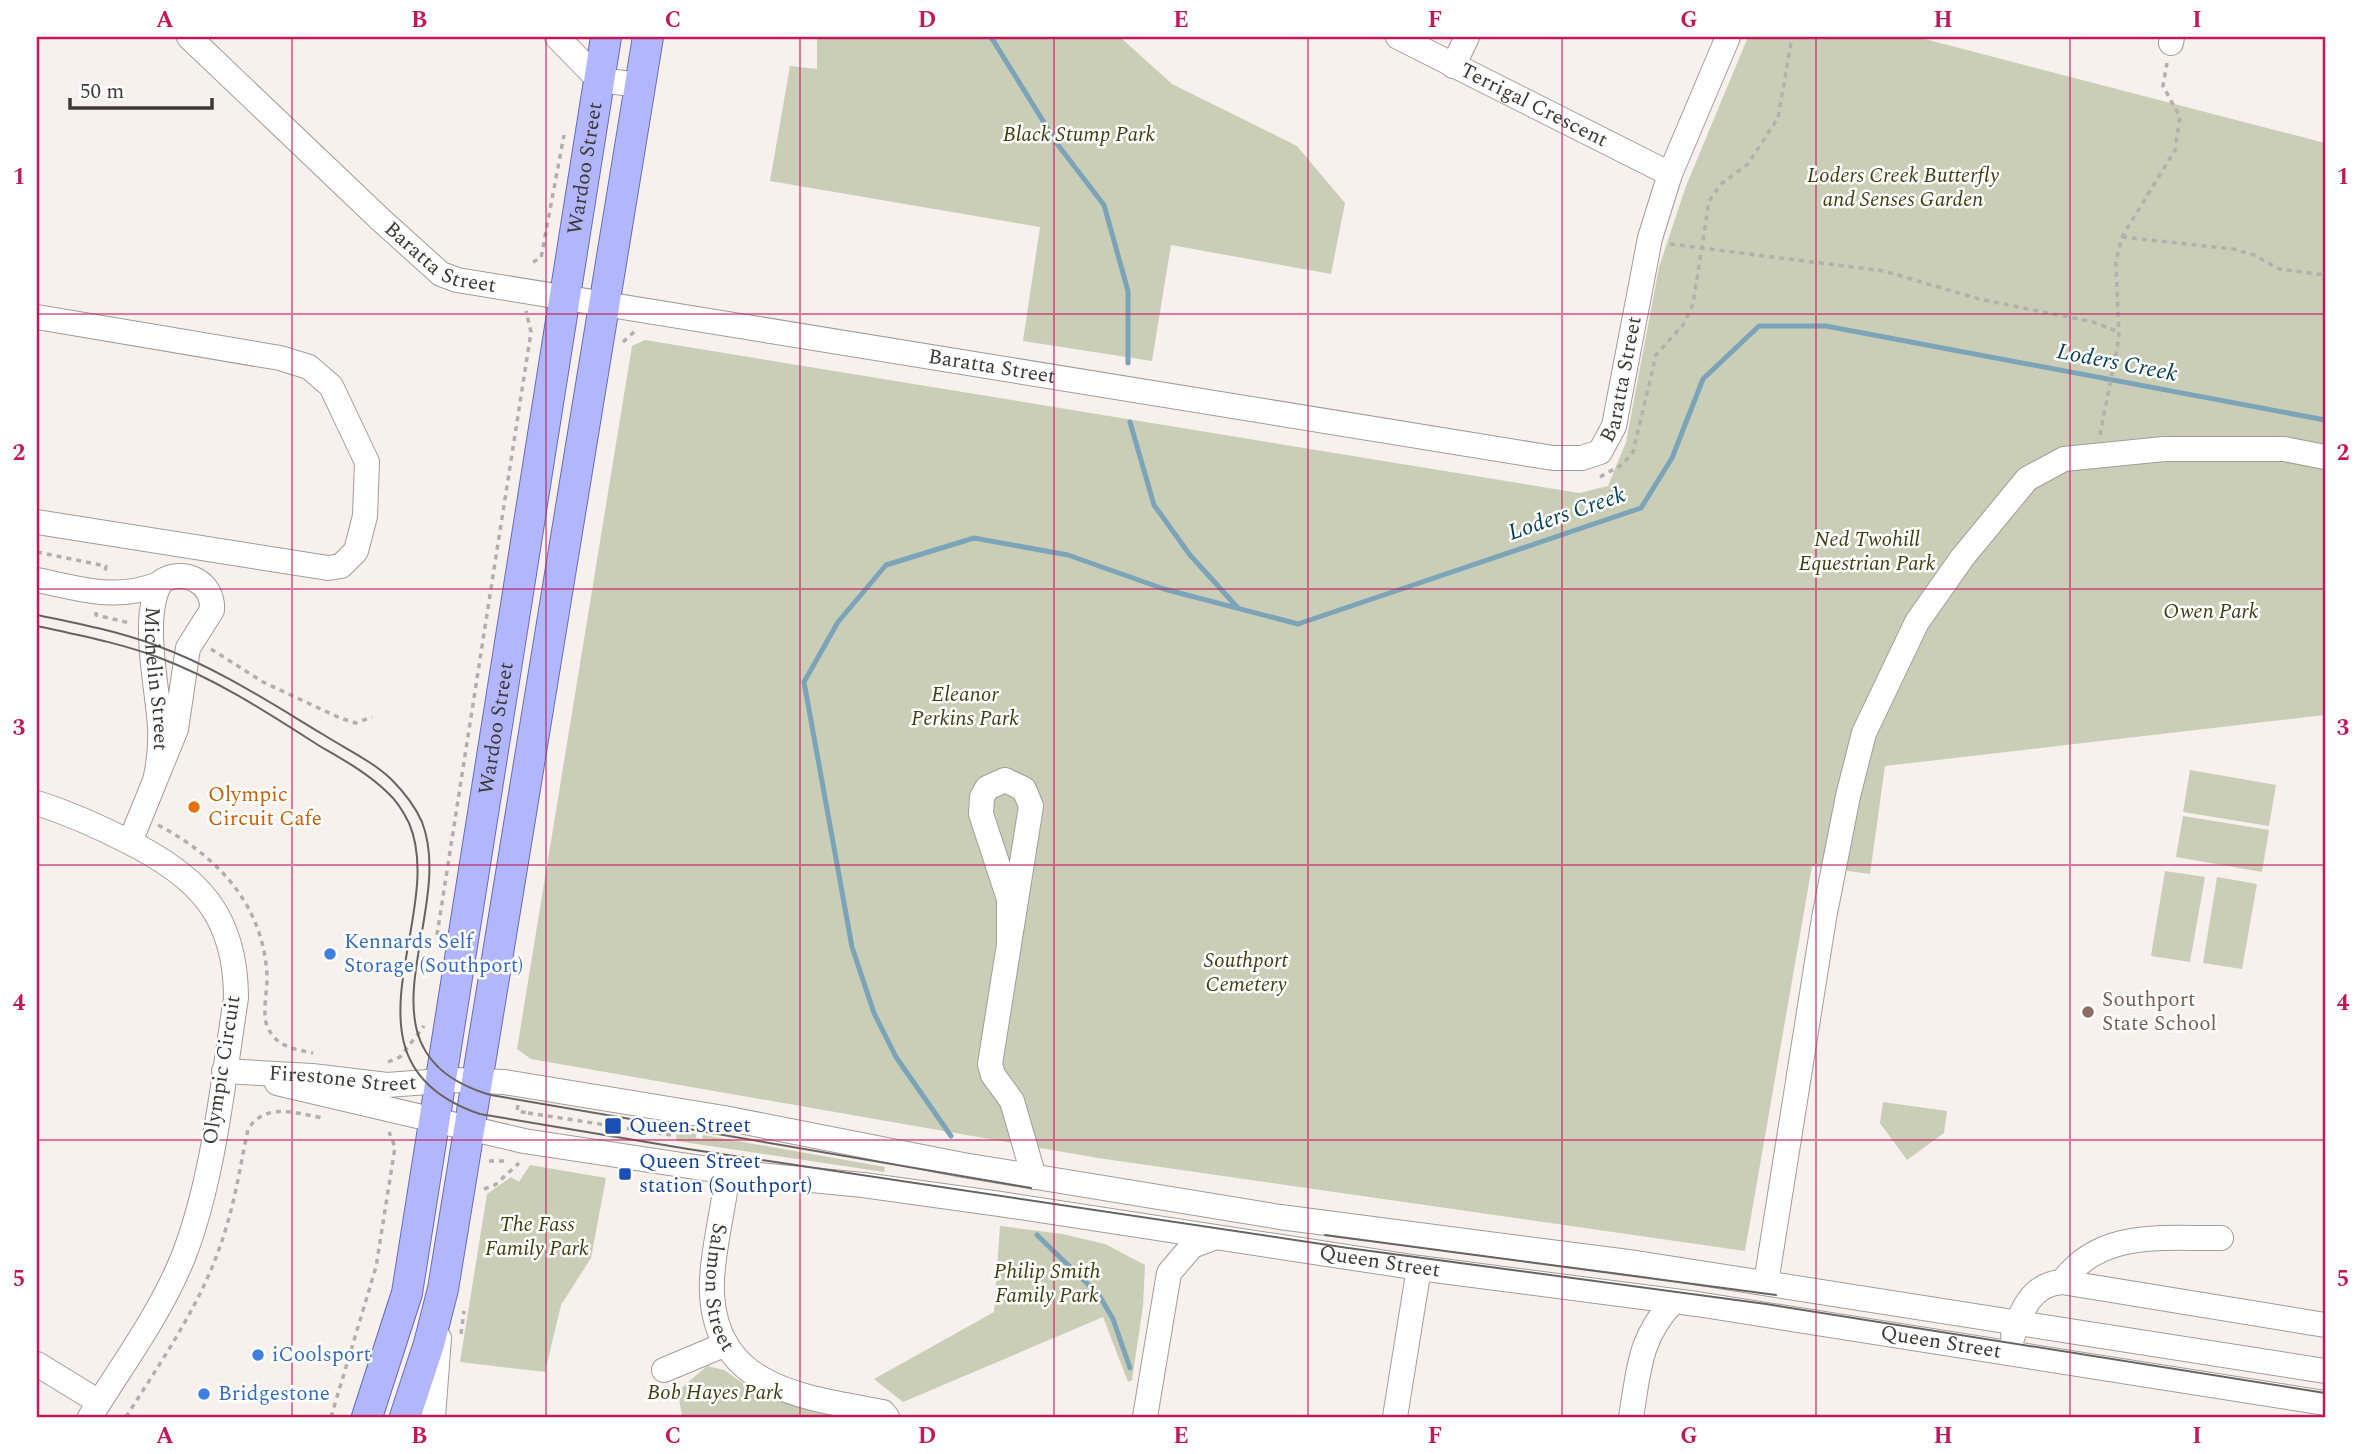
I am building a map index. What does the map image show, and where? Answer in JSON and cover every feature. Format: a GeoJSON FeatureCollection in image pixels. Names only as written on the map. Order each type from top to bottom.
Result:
{"type":"FeatureCollection","features":[{"type":"Feature","properties":{"kind":"main road","name":"Wardoo Street"},"geometry":{"type":"LineString","coordinates":[[367,1417],[407,1293],[606,37]]}},
{"type":"Feature","properties":{"kind":"main road","name":"Wardoo Street"},"geometry":{"type":"LineString","coordinates":[[405,1417],[429,1344],[454,1296],[469,1128],[476,1080],[648,37]]}},
{"type":"Feature","properties":{"kind":"street","name":"Baratta Street"},"geometry":{"type":"LineString","coordinates":[[189,37],[441,274],[457,280],[1540,456],[1582,458],[1600,452],[1614,426],[1649,240],[1670,174],[1728,37]]}},
{"type":"Feature","properties":{"kind":"street"},"geometry":{"type":"LineString","coordinates":[[557,37],[599,80],[641,85]]}},
{"type":"Feature","properties":{"kind":"street","name":"Terrigal Crescent"},"geometry":{"type":"LineString","coordinates":[[1398,37],[1670,174]]}},
{"type":"Feature","properties":{"kind":"street"},"geometry":{"type":"LineString","coordinates":[[1453,66],[1467,37]]}},
{"type":"Feature","properties":{"kind":"street"},"geometry":{"type":"LineString","coordinates":[[37,317],[289,360],[309,367],[326,380],[340,401],[367,462],[365,516],[356,551],[341,565],[328,568],[37,522]]}},
{"type":"Feature","properties":{"kind":"street"},"geometry":{"type":"LineString","coordinates":[[1766,1283],[1824,918],[1848,796],[1864,733],[1917,622],[1962,558],[2027,479],[2064,459],[2164,449],[2284,449],[2325,457]]}},
{"type":"Feature","properties":{"kind":"street"},"geometry":{"type":"LineString","coordinates":[[37,580],[101,593],[133,594],[160,583],[164,555],[149,540]]}},
{"type":"Feature","properties":{"kind":"street"},"geometry":{"type":"LineString","coordinates":[[212,606],[217,579],[224,569],[236,560],[259,558]]}},
{"type":"Feature","properties":{"kind":"street","name":"Michelin Street"},"geometry":{"type":"LineString","coordinates":[[130,842],[155,781],[176,729],[188,648],[194,635],[208,619],[212,606],[209,591],[197,580],[177,576],[160,583],[142,624],[153,665],[161,743],[155,781]]}},
{"type":"Feature","properties":{"kind":"street"},"geometry":{"type":"LineString","coordinates":[[101,593],[142,624]]}},
{"type":"Feature","properties":{"kind":"street"},"geometry":{"type":"LineString","coordinates":[[1009,943],[1009,899],[981,806],[987,788],[1005,780],[1023,787],[1031,803],[990,1067],[1012,1101],[1034,1177]]}},
{"type":"Feature","properties":{"kind":"street","name":"Olympic Circuit"},"geometry":{"type":"LineString","coordinates":[[37,803],[130,842],[177,868],[199,888],[225,930],[233,956],[236,998],[234,1072],[201,1202],[184,1255],[165,1296],[94,1410]]}},
{"type":"Feature","properties":{"kind":"street","name":"Firestone Street"},"geometry":{"type":"LineString","coordinates":[[234,1072],[312,1076],[385,1070],[440,1080]]}},
{"type":"Feature","properties":{"kind":"street","name":"Firestone Street"},"geometry":{"type":"LineString","coordinates":[[234,1072],[387,1124],[433,1121]]}},
{"type":"Feature","properties":{"kind":"street","name":"Queen Street"},"geometry":{"type":"LineString","coordinates":[[440,1080],[476,1080],[724,1118],[1034,1177],[1280,1217],[1766,1283],[2325,1371]]}},
{"type":"Feature","properties":{"kind":"street","name":"Queen Street"},"geometry":{"type":"LineString","coordinates":[[433,1121],[508,1139],[728,1172],[863,1185],[1419,1268],[1674,1300],[2325,1403]]}},
{"type":"Feature","properties":{"kind":"street","name":"Salmon Street"},"geometry":{"type":"LineString","coordinates":[[728,1172],[712,1292],[719,1333],[726,1344],[736,1358],[761,1378],[797,1396],[883,1412],[887,1417]]}},
{"type":"Feature","properties":{"kind":"street"},"geometry":{"type":"LineString","coordinates":[[1141,1227],[1156,1238],[1169,1272],[1145,1417]]}},
{"type":"Feature","properties":{"kind":"street"},"geometry":{"type":"LineString","coordinates":[[1169,1272],[1192,1246],[1213,1238]]}},
{"type":"Feature","properties":{"kind":"street"},"geometry":{"type":"LineString","coordinates":[[2062,1282],[2074,1266],[2116,1241],[2221,1238]]}},
{"type":"Feature","properties":{"kind":"street"},"geometry":{"type":"LineString","coordinates":[[1395,1417],[1419,1268]]}},
{"type":"Feature","properties":{"kind":"street"},"geometry":{"type":"LineString","coordinates":[[2010,1354],[2017,1322],[2026,1304],[2038,1290],[2051,1283],[2062,1282],[2325,1325]]}},
{"type":"Feature","properties":{"kind":"street"},"geometry":{"type":"LineString","coordinates":[[1621,1293],[1635,1314],[1643,1344]]}},
{"type":"Feature","properties":{"kind":"street","name":"Wardoo Street"},"geometry":{"type":"LineString","coordinates":[[433,1417],[454,1296]]}},
{"type":"Feature","properties":{"kind":"street"},"geometry":{"type":"LineString","coordinates":[[1631,1417],[1643,1344],[1658,1318],[1674,1300]]}},
{"type":"Feature","properties":{"kind":"street"},"geometry":{"type":"LineString","coordinates":[[664,1370],[726,1344]]}},
{"type":"Feature","properties":{"kind":"street"},"geometry":{"type":"LineString","coordinates":[[37,1364],[94,1410]]}},
{"type":"Feature","properties":{"kind":"path"},"geometry":{"type":"LineString","coordinates":[[1594,478],[1622,464],[1633,452],[1656,355],[1683,325],[1693,304],[1709,201],[1721,184],[1748,164],[1778,118],[1791,37]]}},
{"type":"Feature","properties":{"kind":"path"},"geometry":{"type":"LineString","coordinates":[[2105,410],[2119,338],[2116,262],[2122,237],[2175,150],[2180,117],[2163,86],[2172,40]]}},
{"type":"Feature","properties":{"kind":"path"},"geometry":{"type":"LineString","coordinates":[[533,262],[541,258],[565,129]]}},
{"type":"Feature","properties":{"kind":"path"},"geometry":{"type":"LineString","coordinates":[[2122,237],[2233,249],[2253,255],[2279,270],[2325,275]]}},
{"type":"Feature","properties":{"kind":"path"},"geometry":{"type":"LineString","coordinates":[[1649,240],[1884,271],[1979,299],[2093,322],[2119,332]]}},
{"type":"Feature","properties":{"kind":"path"},"geometry":{"type":"LineString","coordinates":[[436,941],[531,332],[526,311]]}},
{"type":"Feature","properties":{"kind":"path"},"geometry":{"type":"LineString","coordinates":[[621,343],[628,335],[645,330]]}},
{"type":"Feature","properties":{"kind":"path"},"geometry":{"type":"LineString","coordinates":[[37,552],[106,566],[96,615],[142,624]]}},
{"type":"Feature","properties":{"kind":"path"},"geometry":{"type":"LineString","coordinates":[[209,648],[263,682],[340,718],[356,723],[372,717]]}},
{"type":"Feature","properties":{"kind":"path"},"geometry":{"type":"LineString","coordinates":[[157,824],[194,846],[238,888],[261,939],[267,974],[266,1026],[279,1044],[319,1054]]}},
{"type":"Feature","properties":{"kind":"path"},"geometry":{"type":"LineString","coordinates":[[385,1070],[400,1057],[426,1021]]}},
{"type":"Feature","properties":{"kind":"path"},"geometry":{"type":"LineString","coordinates":[[519,1100],[517,1111],[671,1135]]}},
{"type":"Feature","properties":{"kind":"path"},"geometry":{"type":"LineString","coordinates":[[126,1417],[177,1337],[210,1272],[227,1227],[251,1123],[276,1110],[330,1119]]}},
{"type":"Feature","properties":{"kind":"path"},"geometry":{"type":"LineString","coordinates":[[527,1123],[528,1113]]}},
{"type":"Feature","properties":{"kind":"path"},"geometry":{"type":"LineString","coordinates":[[331,1417],[342,1389],[376,1267],[395,1147],[387,1124]]}},
{"type":"Feature","properties":{"kind":"path"},"geometry":{"type":"LineString","coordinates":[[483,1190],[495,1185],[521,1161]]}},
{"type":"Feature","properties":{"kind":"path"},"geometry":{"type":"LineString","coordinates":[[454,1296],[459,1342]]}},
{"type":"Feature","properties":{"kind":"green space","name":"Black Stump Park"},"geometry":{"type":"Polygon","coordinates":[[[817,37],[1120,37],[1172,84],[1297,146],[1345,203],[1331,274],[1171,245],[1152,361],[1023,341],[1040,227],[770,181],[790,66],[817,69],[817,37]]]}},
{"type":"Feature","properties":{"kind":"green space"},"geometry":{"type":"Polygon","coordinates":[[[1748,37],[1917,37],[2325,143],[2325,715],[1885,766],[1870,874],[1812,866],[1745,1251],[1098,1158],[531,1059],[517,1049],[632,346],[645,340],[1579,493],[1608,486],[1626,442],[1659,267],[1686,186],[1748,37]]]}},
{"type":"Feature","properties":{"kind":"green space"},"geometry":{"type":"Polygon","coordinates":[[[2190,770],[2276,785],[2269,826],[2183,812],[2190,770]]]}},
{"type":"Feature","properties":{"kind":"green space"},"geometry":{"type":"Polygon","coordinates":[[[2183,816],[2269,830],[2262,872],[2176,857],[2183,816]]]}},
{"type":"Feature","properties":{"kind":"green space"},"geometry":{"type":"Polygon","coordinates":[[[2165,871],[2205,877],[2190,962],[2151,956],[2165,871]]]}},
{"type":"Feature","properties":{"kind":"green space"},"geometry":{"type":"Polygon","coordinates":[[[2217,877],[2257,884],[2242,969],[2203,963],[2217,877]]]}},
{"type":"Feature","properties":{"kind":"green space"},"geometry":{"type":"Polygon","coordinates":[[[1883,1102],[1947,1111],[1944,1133],[1907,1160],[1880,1123],[1883,1102]]]}},
{"type":"Feature","properties":{"kind":"green space"},"geometry":{"type":"Polygon","coordinates":[[[677,1131],[696,1134],[696,1138],[702,1139],[703,1135],[885,1167],[884,1172],[676,1141],[677,1131]]]}},
{"type":"Feature","properties":{"kind":"green space","name":"The Fass Family Park"},"geometry":{"type":"Polygon","coordinates":[[[530,1165],[606,1178],[591,1258],[561,1305],[545,1372],[460,1362],[487,1194],[511,1177],[519,1182],[530,1165]]]}},
{"type":"Feature","properties":{"kind":"green space","name":"Philip Smith Family Park"},"geometry":{"type":"Polygon","coordinates":[[[1000,1226],[1062,1234],[1105,1244],[1145,1265],[1143,1306],[1132,1380],[1128,1382],[1103,1317],[903,1402],[874,1379],[994,1312],[1000,1226]]]}},
{"type":"Feature","properties":{"kind":"green space","name":"Bob Hayes Park"},"geometry":{"type":"Polygon","coordinates":[[[707,1366],[724,1370],[756,1392],[855,1417],[682,1417],[678,1391],[707,1366]]]}},
{"type":"Feature","properties":{"kind":"waterway","name":"Loders Creek"},"geometry":{"type":"LineString","coordinates":[[991,37],[1058,145],[1104,205],[1128,291],[1128,363]]}},
{"type":"Feature","properties":{"kind":"waterway","name":"Loders Creek"},"geometry":{"type":"LineString","coordinates":[[951,1136],[896,1057],[874,1013],[852,947],[804,682],[838,622],[886,565],[974,538],[1068,555],[1164,589],[1298,624],[1641,508],[1672,458],[1703,379],[1759,326],[1826,326],[2325,420]]}},
{"type":"Feature","properties":{"kind":"waterway","name":"Loders Creek"},"geometry":{"type":"LineString","coordinates":[[1130,422],[1154,505],[1190,555],[1238,608]]}},
{"type":"Feature","properties":{"kind":"waterway"},"geometry":{"type":"LineString","coordinates":[[1037,1235],[1099,1295],[1113,1319],[1130,1368]]}},
{"type":"Feature","properties":{"kind":"tram line"},"geometry":{"type":"LineString","coordinates":[[37,615],[155,645],[221,674],[367,761],[400,789],[422,822],[429,859],[427,898],[415,977],[414,1014],[423,1047],[447,1075],[491,1095],[1031,1188]]}},
{"type":"Feature","properties":{"kind":"tram line"},"geometry":{"type":"LineString","coordinates":[[37,626],[130,648],[181,666],[261,709],[372,779],[391,796],[409,823],[417,860],[415,900],[402,984],[401,1024],[410,1060],[435,1090],[480,1114],[688,1149],[1348,1248],[1766,1304],[2325,1393]]}},
{"type":"Feature","properties":{"kind":"tram line"},"geometry":{"type":"LineString","coordinates":[[1325,1235],[1776,1295]]}},
{"type":"Feature","properties":{"kind":"place","name":"Olympic Circuit Cafe"},"geometry":{"type":"Point","coordinates":[194,807]}},
{"type":"Feature","properties":{"kind":"place","name":"Kennards Self Storage (Southport)"},"geometry":{"type":"Point","coordinates":[330,954]}},
{"type":"Feature","properties":{"kind":"place","name":"Southport State School"},"geometry":{"type":"Point","coordinates":[2088,1012]}},
{"type":"Feature","properties":{"kind":"place","name":"Queen Street"},"geometry":{"type":"Point","coordinates":[613,1126]}},
{"type":"Feature","properties":{"kind":"place","name":"Queen Street station (Southport)"},"geometry":{"type":"Point","coordinates":[625,1174]}},
{"type":"Feature","properties":{"kind":"place","name":"iCoolsport"},"geometry":{"type":"Point","coordinates":[258,1355]}},
{"type":"Feature","properties":{"kind":"place","name":"Bridgestone"},"geometry":{"type":"Point","coordinates":[204,1394]}},
{"type":"Feature","properties":{"kind":"park label","name":"Loders Creek Butterfly and Senses Garden"},"geometry":{"type":"Point","coordinates":[1903,188]}},
{"type":"Feature","properties":{"kind":"park label","name":"Ned Twohill Equestrian Park"},"geometry":{"type":"Point","coordinates":[1867,552]}},
{"type":"Feature","properties":{"kind":"park label","name":"Owen Park"},"geometry":{"type":"Point","coordinates":[2211,612]}},
{"type":"Feature","properties":{"kind":"park label","name":"Eleanor Perkins Park"},"geometry":{"type":"Point","coordinates":[965,707]}},
{"type":"Feature","properties":{"kind":"park label","name":"Southport Cemetery"},"geometry":{"type":"Point","coordinates":[1246,973]}}]}
